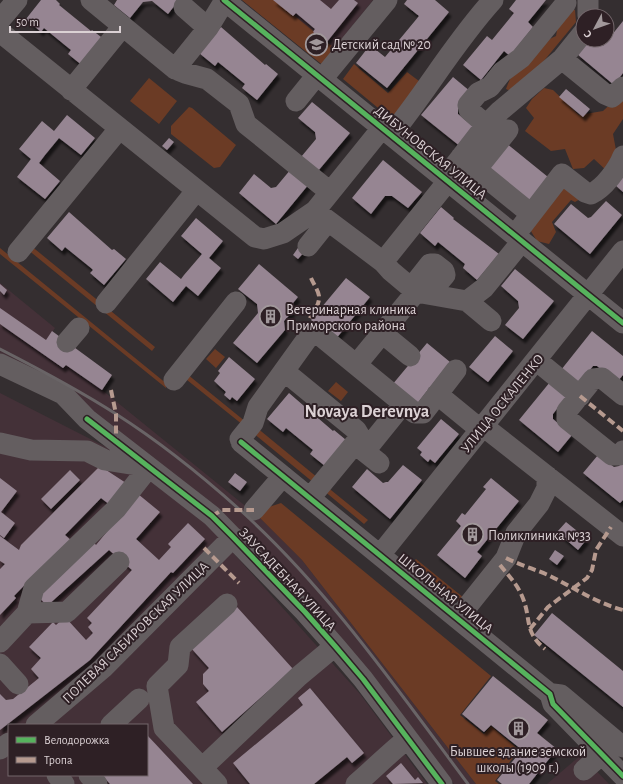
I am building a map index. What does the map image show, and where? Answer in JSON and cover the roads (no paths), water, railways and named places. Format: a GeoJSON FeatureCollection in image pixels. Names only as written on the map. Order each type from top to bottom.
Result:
{"type":"FeatureCollection","features":[{"type":"Feature","properties":{"kind":"street"},"geometry":{"type":"LineString","coordinates":[[0,20],[17,0]]}},
{"type":"Feature","properties":{"kind":"street"},"geometry":{"type":"LineString","coordinates":[[91,0],[175,68],[207,79],[238,104],[246,124],[330,192]]}},
{"type":"Feature","properties":{"kind":"street"},"geometry":{"type":"LineString","coordinates":[[175,68],[208,28],[225,0]]}},
{"type":"Feature","properties":{"kind":"street","name":"ДИБУНОВСКАЯ УЛИЦА"},"geometry":{"type":"LineString","coordinates":[[225,0],[267,28],[320,77],[623,323]]}},
{"type":"Feature","properties":{"kind":"street"},"geometry":{"type":"LineString","coordinates":[[296,101],[320,77],[387,0]]}},
{"type":"Feature","properties":{"kind":"street"},"geometry":{"type":"LineString","coordinates":[[308,246],[322,216],[330,192],[387,132],[408,119],[447,56],[492,0]]}},
{"type":"Feature","properties":{"kind":"street"},"geometry":{"type":"LineString","coordinates":[[493,118],[469,110],[468,105],[478,93],[490,87],[502,72],[521,58],[566,3]]}},
{"type":"Feature","properties":{"kind":"street"},"geometry":{"type":"LineString","coordinates":[[184,7],[208,28]]}},
{"type":"Feature","properties":{"kind":"street"},"geometry":{"type":"LineString","coordinates":[[71,90],[123,26]]}},
{"type":"Feature","properties":{"kind":"street"},"geometry":{"type":"LineString","coordinates":[[0,32],[254,237],[264,239],[283,233],[322,216]]}},
{"type":"Feature","properties":{"kind":"street"},"geometry":{"type":"LineString","coordinates":[[468,163],[493,118],[562,59],[575,43]]}},
{"type":"Feature","properties":{"kind":"street"},"geometry":{"type":"LineString","coordinates":[[562,59],[605,94],[612,97],[623,87]]}},
{"type":"Feature","properties":{"kind":"street"},"geometry":{"type":"LineString","coordinates":[[490,87],[493,118]]}},
{"type":"Feature","properties":{"kind":"street"},"geometry":{"type":"LineString","coordinates":[[18,252],[119,129]]}},
{"type":"Feature","properties":{"kind":"street"},"geometry":{"type":"LineString","coordinates":[[383,262],[446,180],[508,130]]}},
{"type":"Feature","properties":{"kind":"street"},"geometry":{"type":"LineString","coordinates":[[467,301],[484,288],[519,238],[531,214],[562,174],[585,192],[591,194],[597,191],[623,156]]}},
{"type":"Feature","properties":{"kind":"street"},"geometry":{"type":"LineString","coordinates":[[468,163],[531,214]]}},
{"type":"Feature","properties":{"kind":"street"},"geometry":{"type":"LineString","coordinates":[[106,303],[196,191]]}},
{"type":"Feature","properties":{"kind":"street"},"geometry":{"type":"LineString","coordinates":[[322,216],[383,262],[391,271],[419,291],[467,301],[491,322]]}},
{"type":"Feature","properties":{"kind":"street","name":"УЛИЦА ОСКАЛЕНКО"},"geometry":{"type":"LineString","coordinates":[[380,555],[623,252]]}},
{"type":"Feature","properties":{"kind":"street"},"geometry":{"type":"LineString","coordinates":[[356,365],[419,291]]}},
{"type":"Feature","properties":{"kind":"street"},"geometry":{"type":"LineString","coordinates":[[174,380],[236,302]]}},
{"type":"Feature","properties":{"kind":"street"},"geometry":{"type":"LineString","coordinates":[[366,453],[356,430],[284,371],[312,332],[316,332],[342,342],[356,365],[415,413],[422,412],[456,370]]}},
{"type":"Feature","properties":{"kind":"street"},"geometry":{"type":"LineString","coordinates":[[382,333],[410,356]]}},
{"type":"Feature","properties":{"kind":"street"},"geometry":{"type":"LineString","coordinates":[[536,360],[580,396]]}},
{"type":"Feature","properties":{"kind":"street"},"geometry":{"type":"LineString","coordinates":[[0,364],[63,394],[87,419]]}},
{"type":"Feature","properties":{"kind":"street","name":"ШКОЛЬНАЯ УЛИЦА"},"geometry":{"type":"LineString","coordinates":[[284,371],[258,407],[253,423],[240,440],[550,694],[553,704],[623,776]]}},
{"type":"Feature","properties":{"kind":"street"},"geometry":{"type":"LineString","coordinates":[[0,376],[87,419]]}},
{"type":"Feature","properties":{"kind":"street"},"geometry":{"type":"LineString","coordinates":[[623,395],[602,378],[593,379],[567,411],[567,419],[612,455],[620,455],[623,451]]}},
{"type":"Feature","properties":{"kind":"street"},"geometry":{"type":"LineString","coordinates":[[437,394],[547,476],[623,536]]}},
{"type":"Feature","properties":{"kind":"street"},"geometry":{"type":"LineString","coordinates":[[310,498],[366,453],[403,404]]}},
{"type":"Feature","properties":{"kind":"street","name":"ЗАУСАДЕБНАЯ УЛИЦА"},"geometry":{"type":"LineString","coordinates":[[87,419],[212,516],[233,537],[305,612],[363,679],[442,784]]}},
{"type":"Feature","properties":{"kind":"street"},"geometry":{"type":"LineString","coordinates":[[0,443],[31,450],[87,451],[105,460],[149,467],[116,509],[34,588],[27,613],[0,642]]}},
{"type":"Feature","properties":{"kind":"street"},"geometry":{"type":"LineString","coordinates":[[254,510],[283,476]]}},
{"type":"Feature","properties":{"kind":"street"},"geometry":{"type":"LineString","coordinates":[[458,618],[506,558],[516,533],[539,504],[545,493],[547,488],[547,476]]}},
{"type":"Feature","properties":{"kind":"street","name":"ПОЛЕВАЯ САБИРОВСКАЯ УЛИЦА"},"geometry":{"type":"LineString","coordinates":[[40,724],[102,668],[233,537]]}},
{"type":"Feature","properties":{"kind":"street"},"geometry":{"type":"LineString","coordinates":[[27,613],[67,612],[119,562]]}},
{"type":"Feature","properties":{"kind":"street"},"geometry":{"type":"LineString","coordinates":[[217,784],[164,728],[157,686],[178,665],[180,647],[227,604]]}},
{"type":"Feature","properties":{"kind":"street"},"geometry":{"type":"LineString","coordinates":[[202,768],[299,676],[335,646]]}},
{"type":"Feature","properties":{"kind":"street"},"geometry":{"type":"LineString","coordinates":[[0,664],[18,684]]}},
{"type":"Feature","properties":{"kind":"street","name":"ШКОЛЬНАЯ УЛИЦА"},"geometry":{"type":"LineString","coordinates":[[550,694],[561,695],[623,748]]}},
{"type":"Feature","properties":{"kind":"street"},"geometry":{"type":"LineString","coordinates":[[112,724],[139,700]]}},
{"type":"Feature","properties":{"kind":"street"},"geometry":{"type":"LineString","coordinates":[[356,784],[377,766],[388,754],[408,738]]}},
{"type":"Feature","properties":{"kind":"street"},"geometry":{"type":"LineString","coordinates":[[584,770],[602,754]]}},
{"type":"Feature","properties":{"kind":"street"},"geometry":{"type":"LineString","coordinates":[[58,776],[64,784]]}},
{"type":"Feature","properties":{"kind":"street"},"geometry":{"type":"LineString","coordinates":[[90,776],[97,784]]}},
{"type":"Feature","properties":{"kind":"railway"},"geometry":{"type":"LineString","coordinates":[[0,349],[73,388],[132,425],[180,459],[239,509],[302,572],[332,606],[388,676],[468,784]]}},
{"type":"Feature","properties":{"kind":"place","name":"Детский сад № 20"},"geometry":{"type":"Point","coordinates":[317,44]}},
{"type":"Feature","properties":{"kind":"place","name":"Ветеринарная клиника Приморского района"},"geometry":{"type":"Point","coordinates":[271,317]}},
{"type":"Feature","properties":{"kind":"place","name":"Поликлиника №33"},"geometry":{"type":"Point","coordinates":[473,535]}},
{"type":"Feature","properties":{"kind":"place","name":"Бывшее здание земской школы (1909 г.)"},"geometry":{"type":"Point","coordinates":[518,729]}},
{"type":"Feature","properties":{"kind":"district","name":"Novaya Derevnya"},"geometry":{"type":"Point","coordinates":[367,411]}}]}
